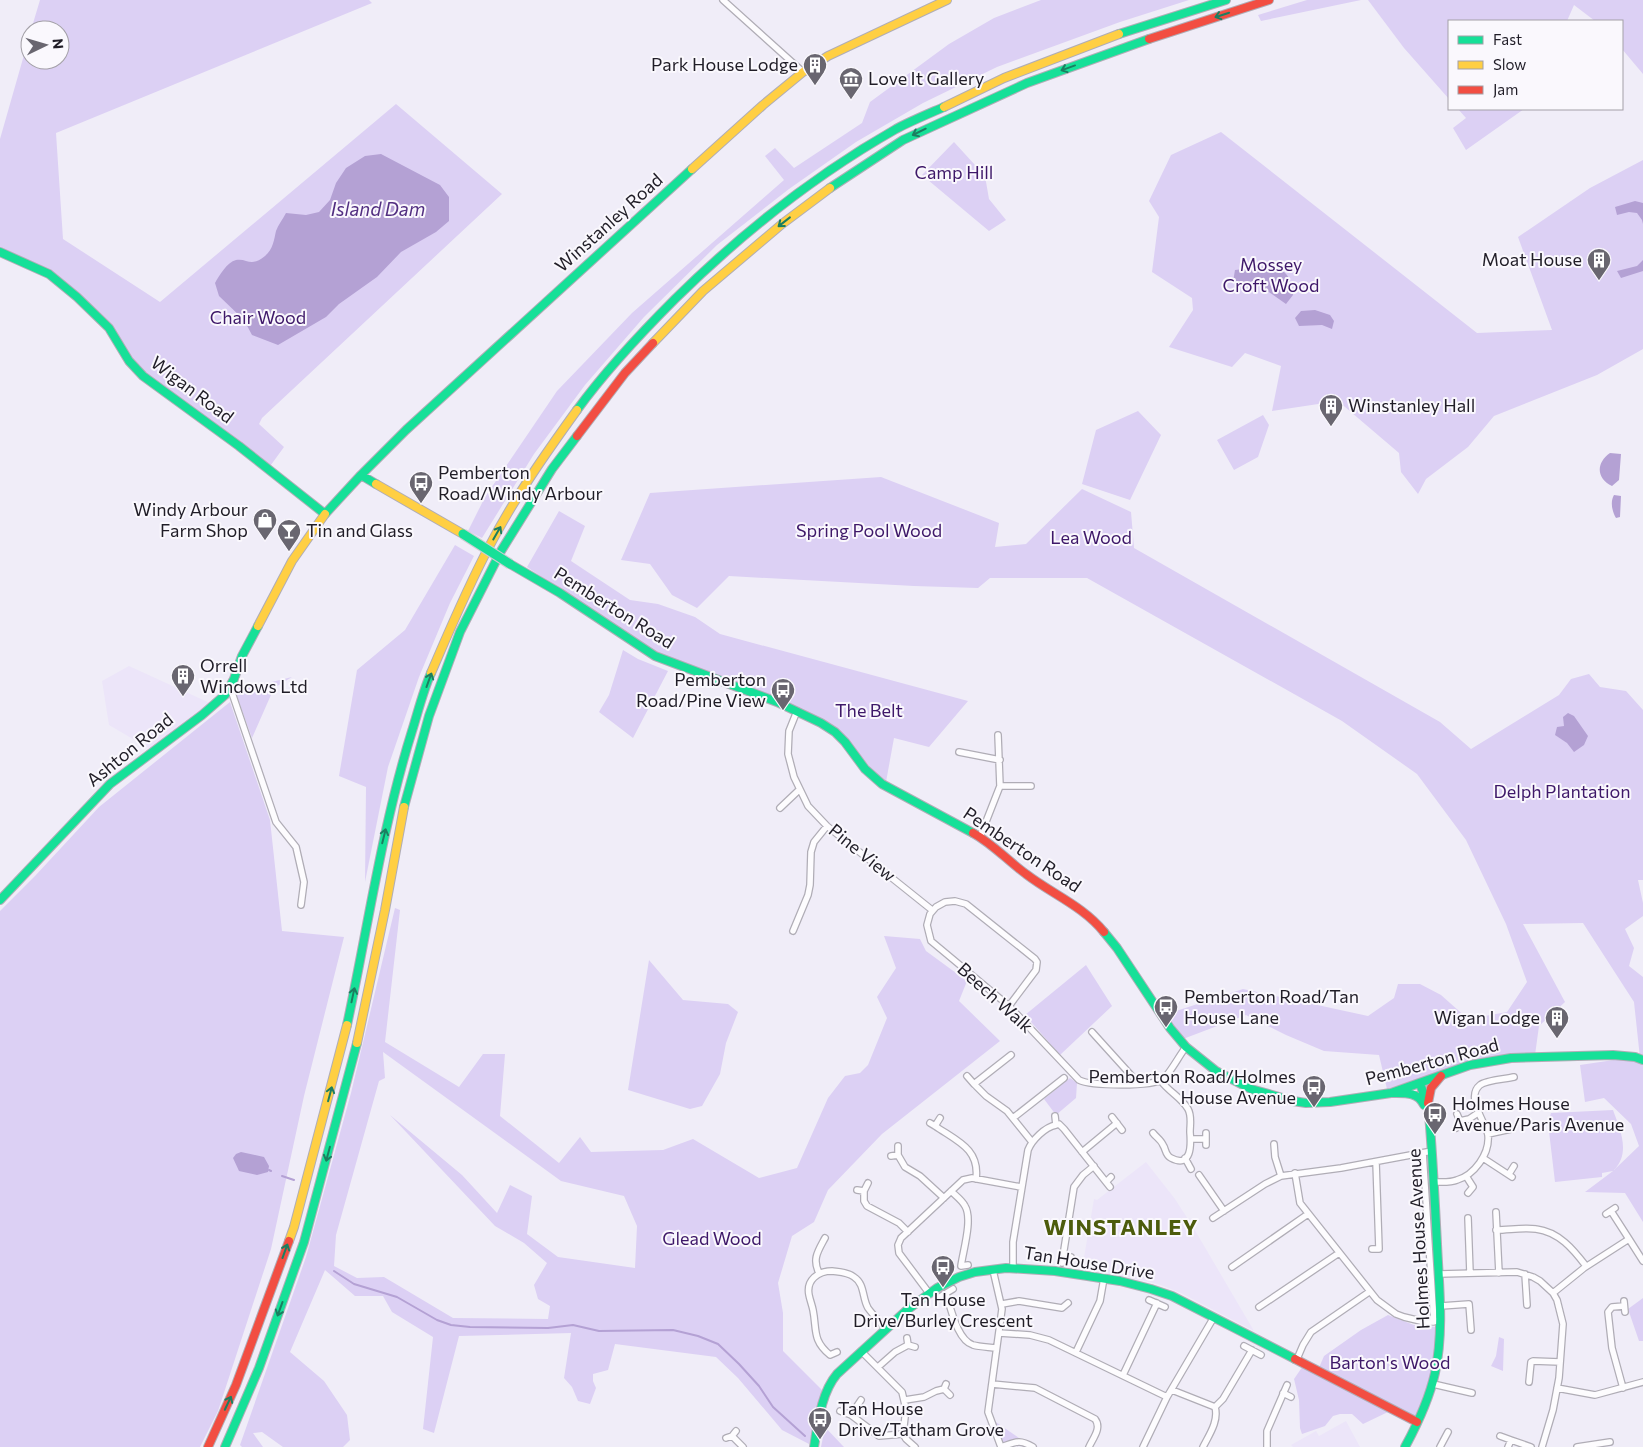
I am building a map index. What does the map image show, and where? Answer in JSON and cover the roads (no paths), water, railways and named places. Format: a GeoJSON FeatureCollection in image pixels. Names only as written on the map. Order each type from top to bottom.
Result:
{"type":"FeatureCollection","features":[{"type":"Feature","properties":{"kind":"main road","name":"Winstanley Road"},"geometry":{"type":"LineString","coordinates":[[325,514],[406,430],[763,105],[803,72],[828,56],[947,0]]}},
{"type":"Feature","properties":{"kind":"main road"},"geometry":{"type":"LineString","coordinates":[[208,1447],[236,1385],[294,1227],[337,1069],[364,946],[382,845],[402,763],[429,677],[464,596],[491,542],[534,469],[588,395],[645,329],[707,268],[754,227],[823,176],[898,129],[1004,78],[1119,34],[1226,0]]}},
{"type":"Feature","properties":{"kind":"main road"},"geometry":{"type":"LineString","coordinates":[[225,1447],[258,1368],[304,1242],[350,1073],[385,910],[402,815],[429,716],[460,632],[501,551],[552,469],[625,373],[703,291],[782,224],[842,179],[903,140],[1027,83],[1116,50],[1268,0]]}},
{"type":"Feature","properties":{"kind":"main road","name":"Wigan Road"},"geometry":{"type":"LineString","coordinates":[[0,252],[49,274],[78,297],[109,328],[129,361],[143,376],[239,446],[325,514]]}},
{"type":"Feature","properties":{"kind":"main road","name":"Pemberton Road"},"geometry":{"type":"LineString","coordinates":[[361,475],[566,597],[655,656],[759,695],[821,723],[841,736],[865,769],[882,784],[980,838],[1027,875],[1082,910],[1097,923],[1117,948],[1170,1028],[1186,1047],[1227,1078],[1263,1094],[1292,1101],[1306,1103],[1330,1102],[1391,1094],[1470,1065],[1511,1058],[1613,1055],[1635,1057],[1643,1060]]}},
{"type":"Feature","properties":{"kind":"main road","name":"Ashton Road"},"geometry":{"type":"LineString","coordinates":[[0,900],[110,784],[202,715],[225,695],[242,656],[292,561],[325,514]]}},
{"type":"Feature","properties":{"kind":"main road"},"geometry":{"type":"LineString","coordinates":[[1428,1105],[1431,1088],[1441,1076]]}},
{"type":"Feature","properties":{"kind":"main road","name":"Holmes House Avenue"},"geometry":{"type":"LineString","coordinates":[[1405,1447],[1427,1402],[1433,1384],[1437,1361],[1438,1322],[1441,1306],[1434,1182],[1428,1152],[1430,1126],[1428,1105],[1420,1084]]}},
{"type":"Feature","properties":{"kind":"main road"},"geometry":{"type":"LineString","coordinates":[[1391,1094],[1408,1093],[1418,1096],[1423,1101],[1430,1126]]}},
{"type":"Feature","properties":{"kind":"main road","name":"Tan House Drive"},"geometry":{"type":"LineString","coordinates":[[814,1447],[829,1387],[837,1374],[886,1328],[929,1293],[960,1277],[1012,1268],[1104,1278],[1161,1292],[1214,1317],[1417,1422]]}},
{"type":"Feature","properties":{"kind":"street"},"geometry":{"type":"LineString","coordinates":[[722,0],[803,72]]}},
{"type":"Feature","properties":{"kind":"street"},"geometry":{"type":"LineString","coordinates":[[230,687],[276,822],[296,847],[304,882],[301,905]]}},
{"type":"Feature","properties":{"kind":"street","name":"Pine View"},"geometry":{"type":"LineString","coordinates":[[797,712],[789,731],[787,745],[791,766],[799,790],[808,806],[827,826],[932,910]]}},
{"type":"Feature","properties":{"kind":"street"},"geometry":{"type":"LineString","coordinates":[[980,838],[1000,786],[998,735]]}},
{"type":"Feature","properties":{"kind":"street"},"geometry":{"type":"LineString","coordinates":[[958,752],[1000,760]]}},
{"type":"Feature","properties":{"kind":"street"},"geometry":{"type":"LineString","coordinates":[[1000,786],[1031,786]]}},
{"type":"Feature","properties":{"kind":"street"},"geometry":{"type":"LineString","coordinates":[[780,808],[799,790]]}},
{"type":"Feature","properties":{"kind":"street"},"geometry":{"type":"LineString","coordinates":[[793,931],[808,895],[811,852],[814,842],[827,826]]}},
{"type":"Feature","properties":{"kind":"street"},"geometry":{"type":"LineString","coordinates":[[932,910],[940,904],[950,901],[966,904],[1035,959],[1037,962],[1036,970],[1009,1006]]}},
{"type":"Feature","properties":{"kind":"street","name":"Beech Walk"},"geometry":{"type":"LineString","coordinates":[[932,910],[927,925],[931,941],[1009,1006],[1079,1080],[1091,1083],[1139,1084]]}},
{"type":"Feature","properties":{"kind":"street"},"geometry":{"type":"LineString","coordinates":[[1092,1032],[1139,1084],[1161,1081],[1186,1047]]}},
{"type":"Feature","properties":{"kind":"street"},"geometry":{"type":"LineString","coordinates":[[974,1084],[1011,1054]]}},
{"type":"Feature","properties":{"kind":"street"},"geometry":{"type":"LineString","coordinates":[[967,1076],[986,1096],[1002,1106],[1032,1142]]}},
{"type":"Feature","properties":{"kind":"street"},"geometry":{"type":"LineString","coordinates":[[1434,1182],[1450,1182],[1466,1176],[1483,1158],[1488,1143],[1488,1134],[1478,1113],[1475,1095],[1480,1085],[1514,1077]]}},
{"type":"Feature","properties":{"kind":"street"},"geometry":{"type":"LineString","coordinates":[[1013,1118],[1064,1078]]}},
{"type":"Feature","properties":{"kind":"street"},"geometry":{"type":"LineString","coordinates":[[1153,1133],[1162,1143],[1168,1156],[1178,1159],[1185,1158],[1190,1152],[1190,1117],[1188,1110],[1161,1081]]}},
{"type":"Feature","properties":{"kind":"street"},"geometry":{"type":"LineString","coordinates":[[1456,1128],[1460,1121],[1469,1119],[1478,1113]]}},
{"type":"Feature","properties":{"kind":"street"},"geometry":{"type":"LineString","coordinates":[[1457,1114],[1460,1121]]}},
{"type":"Feature","properties":{"kind":"street"},"geometry":{"type":"LineString","coordinates":[[1055,1116],[1056,1125]]}},
{"type":"Feature","properties":{"kind":"street"},"geometry":{"type":"LineString","coordinates":[[1112,1117],[1122,1130]]}},
{"type":"Feature","properties":{"kind":"street"},"geometry":{"type":"LineString","coordinates":[[940,1118],[933,1125],[964,1145],[969,1151],[978,1165],[976,1179]]}},
{"type":"Feature","properties":{"kind":"street"},"geometry":{"type":"LineString","coordinates":[[1082,1152],[1116,1123]]}},
{"type":"Feature","properties":{"kind":"street"},"geometry":{"type":"LineString","coordinates":[[1012,1268],[1013,1242],[1027,1154],[1032,1142],[1051,1126],[1056,1125],[1064,1128],[1108,1184],[1112,1177]]}},
{"type":"Feature","properties":{"kind":"street"},"geometry":{"type":"LineString","coordinates":[[1488,1134],[1511,1129]]}},
{"type":"Feature","properties":{"kind":"street"},"geometry":{"type":"LineString","coordinates":[[1190,1139],[1206,1139]]}},
{"type":"Feature","properties":{"kind":"street"},"geometry":{"type":"LineString","coordinates":[[1274,1144],[1275,1158],[1281,1176]]}},
{"type":"Feature","properties":{"kind":"street"},"geometry":{"type":"LineString","coordinates":[[898,1146],[898,1154],[905,1167],[920,1176],[944,1198]]}},
{"type":"Feature","properties":{"kind":"street"},"geometry":{"type":"LineString","coordinates":[[1213,1218],[1265,1184],[1281,1176],[1294,1173],[1376,1162],[1428,1152],[1438,1322],[1418,1321],[1396,1314],[1385,1307],[1369,1292],[1300,1203],[1294,1173]]}},
{"type":"Feature","properties":{"kind":"street"},"geometry":{"type":"LineString","coordinates":[[892,1156],[898,1154]]}},
{"type":"Feature","properties":{"kind":"street"},"geometry":{"type":"LineString","coordinates":[[1185,1158],[1192,1168]]}},
{"type":"Feature","properties":{"kind":"street"},"geometry":{"type":"LineString","coordinates":[[1483,1158],[1510,1176],[1514,1166]]}},
{"type":"Feature","properties":{"kind":"street"},"geometry":{"type":"LineString","coordinates":[[1372,1249],[1379,1249],[1376,1162]]}},
{"type":"Feature","properties":{"kind":"street"},"geometry":{"type":"LineString","coordinates":[[1071,1257],[1063,1260],[1074,1187],[1083,1174],[1094,1166]]}},
{"type":"Feature","properties":{"kind":"street"},"geometry":{"type":"LineString","coordinates":[[1199,1175],[1224,1211]]}},
{"type":"Feature","properties":{"kind":"street"},"geometry":{"type":"LineString","coordinates":[[1466,1176],[1477,1187],[1468,1193]]}},
{"type":"Feature","properties":{"kind":"street"},"geometry":{"type":"LineString","coordinates":[[929,1293],[899,1253],[899,1242],[964,1180],[976,1179],[1022,1187]]}},
{"type":"Feature","properties":{"kind":"street"},"geometry":{"type":"LineString","coordinates":[[868,1182],[864,1191],[867,1206],[899,1223],[908,1232]]}},
{"type":"Feature","properties":{"kind":"street"},"geometry":{"type":"LineString","coordinates":[[857,1190],[864,1191]]}},
{"type":"Feature","properties":{"kind":"street"},"geometry":{"type":"LineString","coordinates":[[951,1191],[963,1203],[967,1211],[967,1227],[961,1266],[968,1265]]}},
{"type":"Feature","properties":{"kind":"street"},"geometry":{"type":"LineString","coordinates":[[1611,1211],[1643,1261]]}},
{"type":"Feature","properties":{"kind":"street"},"geometry":{"type":"LineString","coordinates":[[1496,1212],[1499,1273]]}},
{"type":"Feature","properties":{"kind":"street"},"geometry":{"type":"LineString","coordinates":[[1232,1267],[1308,1214]]}},
{"type":"Feature","properties":{"kind":"street"},"geometry":{"type":"LineString","coordinates":[[1468,1218],[1470,1273]]}},
{"type":"Feature","properties":{"kind":"street"},"geometry":{"type":"LineString","coordinates":[[1496,1230],[1536,1229],[1551,1234],[1566,1242],[1586,1266]]}},
{"type":"Feature","properties":{"kind":"street"},"geometry":{"type":"LineString","coordinates":[[819,1273],[815,1263],[817,1244],[825,1238]]}},
{"type":"Feature","properties":{"kind":"street"},"geometry":{"type":"LineString","coordinates":[[1553,1293],[1586,1266],[1629,1239]]}},
{"type":"Feature","properties":{"kind":"street"},"geometry":{"type":"LineString","coordinates":[[1259,1307],[1339,1253]]}},
{"type":"Feature","properties":{"kind":"street"},"geometry":{"type":"LineString","coordinates":[[993,1270],[1002,1304],[988,1412],[1001,1447],[1017,1441],[1023,1441],[1033,1447]]}},
{"type":"Feature","properties":{"kind":"street"},"geometry":{"type":"LineString","coordinates":[[1439,1274],[1499,1273],[1518,1270],[1540,1281],[1553,1293],[1562,1316],[1562,1342],[1557,1388],[1542,1447]]}},
{"type":"Feature","properties":{"kind":"street"},"geometry":{"type":"LineString","coordinates":[[830,1362],[834,1354],[819,1344],[815,1330],[813,1309],[808,1293],[810,1283],[819,1273],[835,1272],[848,1274],[857,1279],[862,1288],[868,1309],[886,1328]]}},
{"type":"Feature","properties":{"kind":"street"},"geometry":{"type":"LineString","coordinates":[[1525,1274],[1527,1305]]}},
{"type":"Feature","properties":{"kind":"street"},"geometry":{"type":"LineString","coordinates":[[1076,1352],[1100,1301],[1104,1278]]}},
{"type":"Feature","properties":{"kind":"street"},"geometry":{"type":"LineString","coordinates":[[938,1298],[953,1289]]}},
{"type":"Feature","properties":{"kind":"street"},"geometry":{"type":"LineString","coordinates":[[1296,1359],[1311,1332],[1369,1292]]}},
{"type":"Feature","properties":{"kind":"street"},"geometry":{"type":"LineString","coordinates":[[946,1294],[959,1331],[966,1341],[976,1346],[996,1348]]}},
{"type":"Feature","properties":{"kind":"street"},"geometry":{"type":"LineString","coordinates":[[1149,1300],[1165,1307]]}},
{"type":"Feature","properties":{"kind":"street"},"geometry":{"type":"LineString","coordinates":[[1002,1304],[1020,1301],[1062,1308],[1068,1303]]}},
{"type":"Feature","properties":{"kind":"street"},"geometry":{"type":"LineString","coordinates":[[1123,1375],[1157,1303]]}},
{"type":"Feature","properties":{"kind":"street"},"geometry":{"type":"LineString","coordinates":[[1441,1306],[1469,1304],[1471,1330]]}},
{"type":"Feature","properties":{"kind":"street"},"geometry":{"type":"LineString","coordinates":[[1623,1388],[1612,1348],[1608,1312],[1612,1307],[1624,1306]]}},
{"type":"Feature","properties":{"kind":"street"},"geometry":{"type":"LineString","coordinates":[[1143,1447],[1167,1397],[1214,1317]]}},
{"type":"Feature","properties":{"kind":"street"},"geometry":{"type":"LineString","coordinates":[[999,1333],[1040,1337],[1076,1352],[1167,1397]]}},
{"type":"Feature","properties":{"kind":"street"},"geometry":{"type":"LineString","coordinates":[[878,1368],[895,1352],[911,1346],[907,1338]]}},
{"type":"Feature","properties":{"kind":"street"},"geometry":{"type":"LineString","coordinates":[[1244,1346],[1261,1355]]}},
{"type":"Feature","properties":{"kind":"street"},"geometry":{"type":"LineString","coordinates":[[1215,1407],[1223,1399],[1252,1350]]}},
{"type":"Feature","properties":{"kind":"street"},"geometry":{"type":"LineString","coordinates":[[861,1351],[898,1388],[905,1400],[906,1409],[903,1434],[915,1447]]}},
{"type":"Feature","properties":{"kind":"street"},"geometry":{"type":"LineString","coordinates":[[1529,1382],[1531,1362],[1560,1362]]}},
{"type":"Feature","properties":{"kind":"street"},"geometry":{"type":"LineString","coordinates":[[1557,1388],[1595,1395],[1643,1382]]}},
{"type":"Feature","properties":{"kind":"street"},"geometry":{"type":"LineString","coordinates":[[992,1384],[1035,1388],[1096,1419],[1098,1428],[1089,1447]]}},
{"type":"Feature","properties":{"kind":"street"},"geometry":{"type":"LineString","coordinates":[[1433,1384],[1472,1393]]}},
{"type":"Feature","properties":{"kind":"street"},"geometry":{"type":"LineString","coordinates":[[1267,1447],[1267,1431],[1287,1385]]}},
{"type":"Feature","properties":{"kind":"street"},"geometry":{"type":"LineString","coordinates":[[905,1400],[924,1397],[945,1387],[950,1395]]}},
{"type":"Feature","properties":{"kind":"street"},"geometry":{"type":"LineString","coordinates":[[1172,1390],[1215,1407]]}},
{"type":"Feature","properties":{"kind":"street"},"geometry":{"type":"LineString","coordinates":[[1283,1393],[1291,1396]]}},
{"type":"Feature","properties":{"kind":"street"},"geometry":{"type":"LineString","coordinates":[[852,1415],[860,1400]]}},
{"type":"Feature","properties":{"kind":"street"},"geometry":{"type":"LineString","coordinates":[[1203,1447],[1215,1423],[1217,1414],[1215,1407]]}},
{"type":"Feature","properties":{"kind":"street"},"geometry":{"type":"LineString","coordinates":[[840,1411],[852,1415],[879,1436],[903,1434]]}},
{"type":"Feature","properties":{"kind":"street"},"geometry":{"type":"LineString","coordinates":[[1440,1447],[1448,1432]]}},
{"type":"Feature","properties":{"kind":"street"},"geometry":{"type":"LineString","coordinates":[[726,1438],[734,1433],[743,1447]]}},
{"type":"Feature","properties":{"kind":"street"},"geometry":{"type":"LineString","coordinates":[[1500,1436],[1531,1447]]}},
{"type":"Feature","properties":{"kind":"street"},"geometry":{"type":"LineString","coordinates":[[1508,1447],[1511,1440]]}},
{"type":"Feature","properties":{"kind":"street"},"geometry":{"type":"LineString","coordinates":[[1577,1447],[1606,1444]]}},
{"type":"Feature","properties":{"kind":"water","name":"Island Dam"},"geometry":{"type":"Polygon","coordinates":[[[381,154],[440,185],[449,197],[449,221],[436,232],[401,252],[377,277],[339,304],[326,317],[278,345],[252,335],[244,320],[219,296],[215,283],[221,273],[226,266],[236,260],[252,262],[260,260],[268,253],[277,229],[286,213],[306,215],[319,212],[330,200],[336,183],[346,168],[365,156],[381,154]]]}},
{"type":"Feature","properties":{"kind":"water"},"geometry":{"type":"Polygon","coordinates":[[[1635,201],[1643,203],[1643,224],[1637,213],[1629,212],[1617,215],[1615,207],[1635,201]]]}},
{"type":"Feature","properties":{"kind":"water"},"geometry":{"type":"Polygon","coordinates":[[[1643,260],[1643,271],[1621,278],[1617,271],[1637,266],[1643,260]]]}},
{"type":"Feature","properties":{"kind":"water"},"geometry":{"type":"Polygon","coordinates":[[[1270,266],[1284,272],[1291,283],[1293,295],[1286,304],[1259,285],[1233,282],[1235,270],[1270,266]]]}},
{"type":"Feature","properties":{"kind":"water"},"geometry":{"type":"Polygon","coordinates":[[[1315,310],[1330,315],[1334,321],[1332,329],[1322,325],[1299,326],[1295,318],[1301,311],[1315,310]]]}},
{"type":"Feature","properties":{"kind":"water"},"geometry":{"type":"Polygon","coordinates":[[[1610,453],[1621,454],[1619,480],[1612,486],[1603,479],[1600,470],[1602,461],[1610,453]]]}},
{"type":"Feature","properties":{"kind":"water"},"geometry":{"type":"Polygon","coordinates":[[[1614,495],[1621,496],[1620,517],[1616,518],[1612,507],[1614,495]]]}},
{"type":"Feature","properties":{"kind":"water"},"geometry":{"type":"Polygon","coordinates":[[[1568,713],[1574,716],[1588,736],[1584,745],[1574,752],[1567,743],[1555,735],[1557,727],[1564,726],[1563,717],[1568,713]]]}},
{"type":"Feature","properties":{"kind":"water"},"geometry":{"type":"Polygon","coordinates":[[[241,1152],[264,1157],[269,1166],[268,1172],[257,1175],[239,1171],[233,1158],[241,1152]]]}},
{"type":"Feature","properties":{"kind":"waterway"},"geometry":{"type":"LineString","coordinates":[[282,1176],[294,1180]]}},
{"type":"Feature","properties":{"kind":"waterway"},"geometry":{"type":"LineString","coordinates":[[334,1271],[354,1284],[397,1297],[437,1320],[451,1325],[548,1328],[573,1325],[599,1331],[673,1330],[698,1336],[718,1344],[759,1386],[773,1407],[805,1436]]}},
{"type":"Feature","properties":{"kind":"place","name":"Park House Lodge"},"geometry":{"type":"Point","coordinates":[815,86]}},
{"type":"Feature","properties":{"kind":"place","name":"Love It Gallery"},"geometry":{"type":"Point","coordinates":[851,100]}},
{"type":"Feature","properties":{"kind":"place","name":"Moat House"},"geometry":{"type":"Point","coordinates":[1599,281]}},
{"type":"Feature","properties":{"kind":"place","name":"Winstanley Hall"},"geometry":{"type":"Point","coordinates":[1331,427]}},
{"type":"Feature","properties":{"kind":"place","name":"Pemberton Road/Windy Arbour"},"geometry":{"type":"Point","coordinates":[421,504]}},
{"type":"Feature","properties":{"kind":"place","name":"Windy Arbour Farm Shop"},"geometry":{"type":"Point","coordinates":[265,541]}},
{"type":"Feature","properties":{"kind":"place","name":"Tin and Glass"},"geometry":{"type":"Point","coordinates":[289,552]}},
{"type":"Feature","properties":{"kind":"place","name":"Orrell Windows Ltd"},"geometry":{"type":"Point","coordinates":[183,697]}},
{"type":"Feature","properties":{"kind":"place","name":"Pemberton Road/Pine View"},"geometry":{"type":"Point","coordinates":[783,711]}},
{"type":"Feature","properties":{"kind":"place","name":"Pemberton Road/Tan House Lane"},"geometry":{"type":"Point","coordinates":[1166,1028]}},
{"type":"Feature","properties":{"kind":"place","name":"Wigan Lodge"},"geometry":{"type":"Point","coordinates":[1557,1039]}},
{"type":"Feature","properties":{"kind":"place","name":"Pemberton Road/Holmes House Avenue"},"geometry":{"type":"Point","coordinates":[1314,1108]}},
{"type":"Feature","properties":{"kind":"place","name":"Holmes House Avenue/Paris Avenue"},"geometry":{"type":"Point","coordinates":[1435,1135]}},
{"type":"Feature","properties":{"kind":"place","name":"Tan House Drive/Burley Crescent"},"geometry":{"type":"Point","coordinates":[943,1288]}},
{"type":"Feature","properties":{"kind":"place","name":"Tan House Drive/Tatham Grove"},"geometry":{"type":"Point","coordinates":[820,1440]}},
{"type":"Feature","properties":{"kind":"district","name":"WINSTANLEY"},"geometry":{"type":"Point","coordinates":[1121,1227]}},
{"type":"Feature","properties":{"kind":"park label","name":"Camp Hill"},"geometry":{"type":"Point","coordinates":[954,173]}},
{"type":"Feature","properties":{"kind":"park label","name":"Mossey Croft Wood"},"geometry":{"type":"Point","coordinates":[1271,275]}},
{"type":"Feature","properties":{"kind":"park label","name":"Chair Wood"},"geometry":{"type":"Point","coordinates":[258,318]}},
{"type":"Feature","properties":{"kind":"park label","name":"Spring Pool Wood"},"geometry":{"type":"Point","coordinates":[869,531]}},
{"type":"Feature","properties":{"kind":"park label","name":"Lea Wood"},"geometry":{"type":"Point","coordinates":[1091,538]}},
{"type":"Feature","properties":{"kind":"park label","name":"The Belt"},"geometry":{"type":"Point","coordinates":[869,711]}},
{"type":"Feature","properties":{"kind":"park label","name":"Delph Plantation"},"geometry":{"type":"Point","coordinates":[1562,792]}},
{"type":"Feature","properties":{"kind":"park label","name":"Glead Wood"},"geometry":{"type":"Point","coordinates":[712,1239]}},
{"type":"Feature","properties":{"kind":"park label","name":"Barton's Wood"},"geometry":{"type":"Point","coordinates":[1390,1363]}}]}
